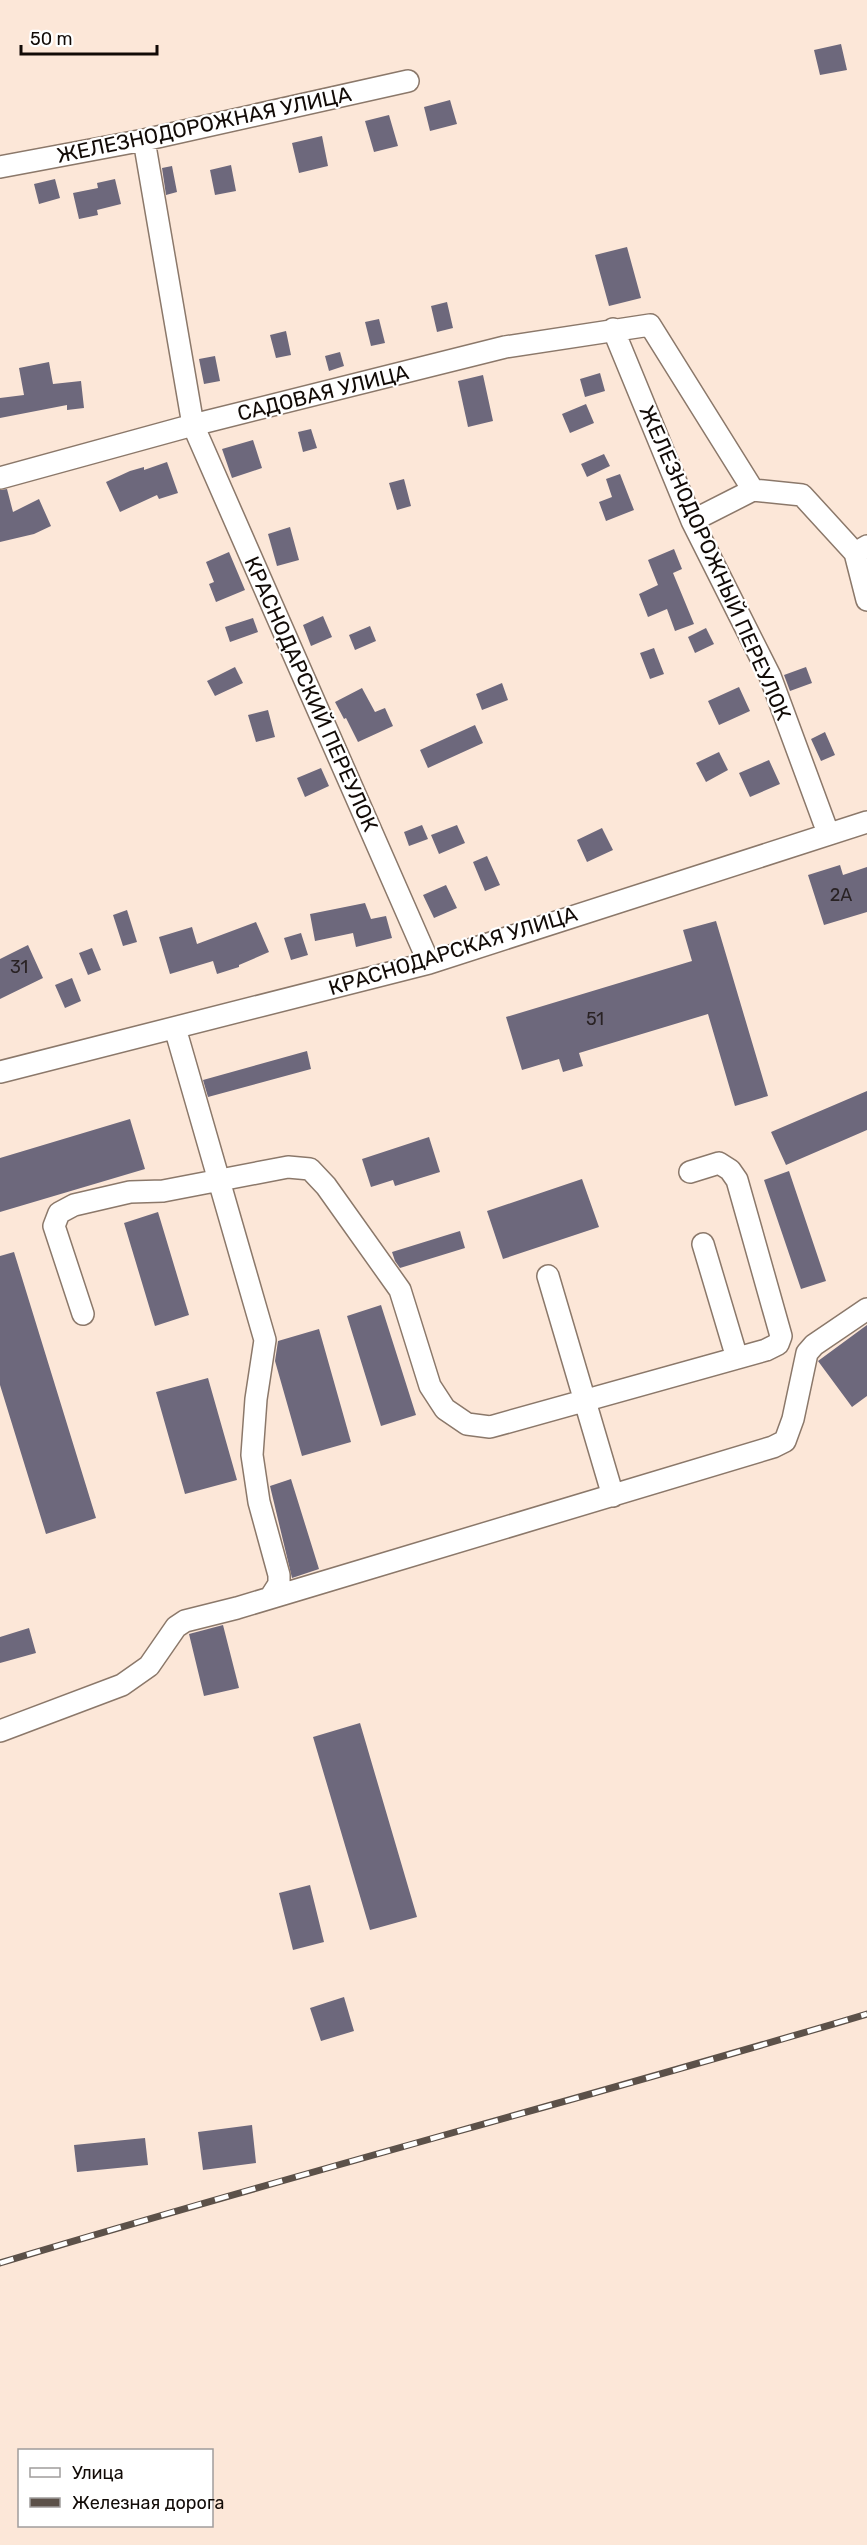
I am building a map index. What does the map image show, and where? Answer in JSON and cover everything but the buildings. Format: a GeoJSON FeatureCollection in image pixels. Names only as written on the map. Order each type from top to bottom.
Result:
{"type":"FeatureCollection","features":[{"type":"Feature","properties":{"kind":"street","name":"ЖЕЛЕЗНОДОРОЖНАЯ УЛИЦА"},"geometry":{"type":"LineString","coordinates":[[0,167],[144,140],[408,81]]}},
{"type":"Feature","properties":{"kind":"street","name":"КРАСНОДАРСКИЙ ПЕРЕУЛОК"},"geometry":{"type":"LineString","coordinates":[[144,140],[193,425],[429,963]]}},
{"type":"Feature","properties":{"kind":"street","name":"САДОВАЯ УЛИЦА"},"geometry":{"type":"LineString","coordinates":[[0,478],[193,425],[505,347],[650,325],[753,490]]}},
{"type":"Feature","properties":{"kind":"street","name":"ЖЕЛЕЗНОДОРОЖНЫЙ ПЕРЕУЛОК"},"geometry":{"type":"LineString","coordinates":[[613,329],[692,521],[770,676],[828,832]]}},
{"type":"Feature","properties":{"kind":"street"},"geometry":{"type":"LineString","coordinates":[[692,521],[753,490],[802,495],[861,549],[867,600]]}},
{"type":"Feature","properties":{"kind":"street","name":"КРАСНОДАРСКАЯ УЛИЦА"},"geometry":{"type":"LineString","coordinates":[[0,1072],[429,963],[828,832],[867,822]]}},
{"type":"Feature","properties":{"kind":"street"},"geometry":{"type":"LineString","coordinates":[[175,1028],[266,1340],[256,1399],[252,1455],[259,1502],[279,1575],[279,1584],[270,1598]]}},
{"type":"Feature","properties":{"kind":"street"},"geometry":{"type":"LineString","coordinates":[[83,1314],[54,1226],[59,1213],[74,1205],[130,1192],[163,1191],[288,1167],[310,1169],[326,1186],[400,1290],[430,1386],[445,1409],[467,1424],[490,1427],[737,1358],[778,1344],[781,1336],[737,1180],[730,1170],[719,1163],[690,1173]]}},
{"type":"Feature","properties":{"kind":"street"},"geometry":{"type":"LineString","coordinates":[[703,1244],[737,1358]]}},
{"type":"Feature","properties":{"kind":"street"},"geometry":{"type":"LineString","coordinates":[[548,1276],[613,1496]]}},
{"type":"Feature","properties":{"kind":"street"},"geometry":{"type":"LineString","coordinates":[[0,1731],[122,1685],[149,1666],[176,1628],[185,1621],[270,1598],[773,1448],[785,1441],[793,1419],[802,1365],[807,1353],[814,1345],[867,1309]]}},
{"type":"Feature","properties":{"kind":"railway"},"geometry":{"type":"LineString","coordinates":[[0,2263],[216,2199],[867,2014]]}}]}
